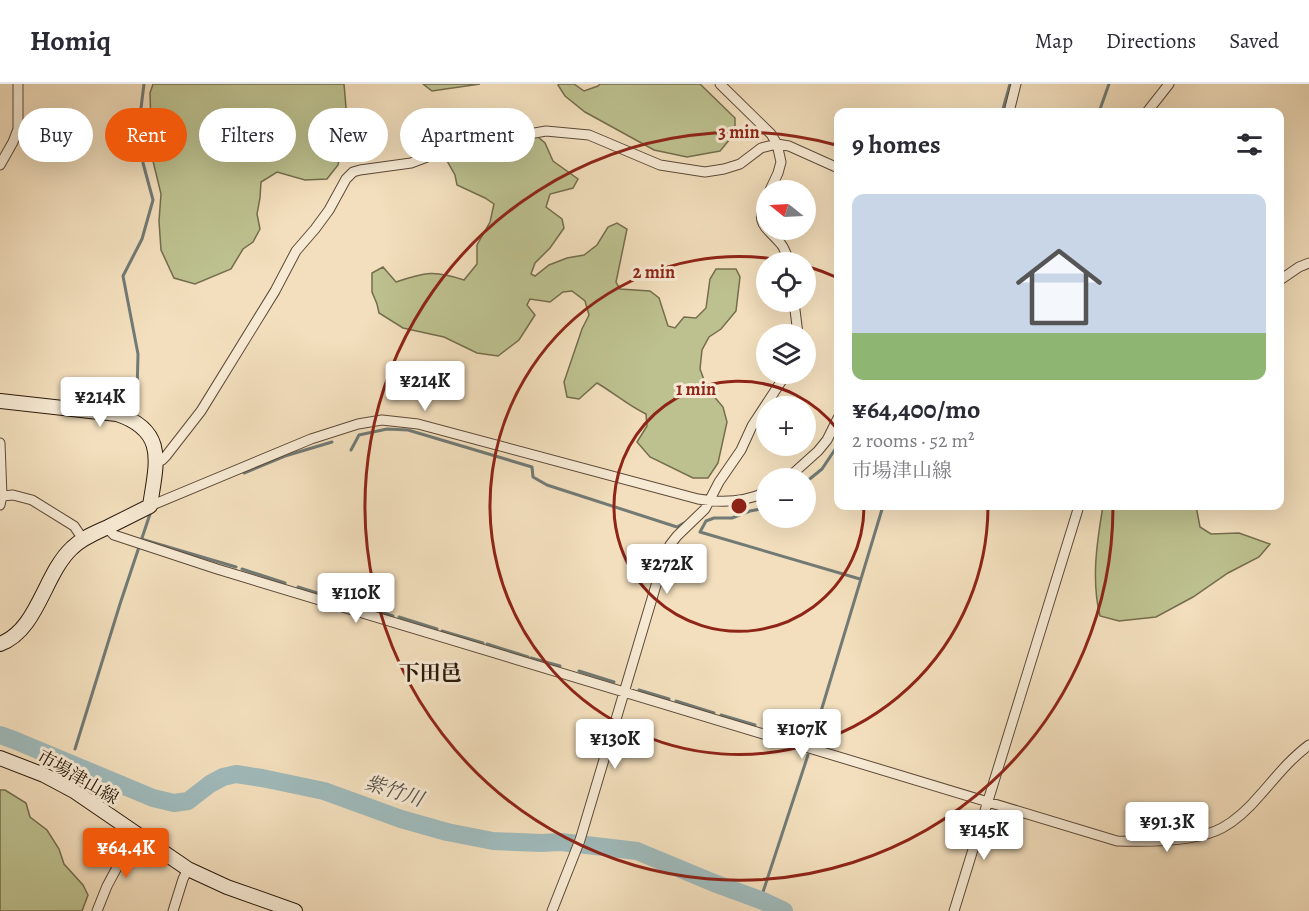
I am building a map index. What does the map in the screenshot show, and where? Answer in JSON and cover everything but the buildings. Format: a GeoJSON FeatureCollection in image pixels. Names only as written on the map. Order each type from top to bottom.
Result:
{"type":"FeatureCollection","features":[{"type":"Feature","properties":{"kind":"main road"},"geometry":{"type":"LineString","coordinates":[[0,401],[117,414],[138,423],[153,442],[156,450],[150,506],[83,539],[70,549],[61,560],[29,619],[17,634],[0,644]]}},
{"type":"Feature","properties":{"kind":"main road","name":"市場津山線"},"geometry":{"type":"LineString","coordinates":[[0,758],[44,775],[74,791],[188,869],[227,887],[295,911]]}},
{"type":"Feature","properties":{"kind":"street"},"geometry":{"type":"LineString","coordinates":[[0,165],[18,129],[18,84]]}},
{"type":"Feature","properties":{"kind":"street"},"geometry":{"type":"LineString","coordinates":[[720,84],[771,134],[777,144],[781,162],[774,180]]}},
{"type":"Feature","properties":{"kind":"street"},"geometry":{"type":"LineString","coordinates":[[1010,108],[1016,84]]}},
{"type":"Feature","properties":{"kind":"street"},"geometry":{"type":"LineString","coordinates":[[1151,108],[1169,84]]}},
{"type":"Feature","properties":{"kind":"street"},"geometry":{"type":"LineString","coordinates":[[156,462],[166,456],[198,416],[275,291],[296,251],[329,210],[346,179],[353,172],[411,163],[442,151],[546,130],[589,135],[660,165],[705,172],[740,164],[761,148],[777,144],[789,146],[834,166]]}},
{"type":"Feature","properties":{"kind":"street"},"geometry":{"type":"LineString","coordinates":[[1284,277],[1309,263]]}},
{"type":"Feature","properties":{"kind":"street"},"geometry":{"type":"LineString","coordinates":[[552,911],[580,840],[665,555],[677,536],[705,509],[719,482],[741,450],[752,426],[779,384]]}},
{"type":"Feature","properties":{"kind":"street"},"geometry":{"type":"LineString","coordinates":[[150,506],[311,439],[358,424],[382,420],[418,424],[710,501],[743,500],[756,497]]}},
{"type":"Feature","properties":{"kind":"street"},"geometry":{"type":"LineString","coordinates":[[799,468],[818,451],[827,440],[834,425]]}},
{"type":"Feature","properties":{"kind":"street"},"geometry":{"type":"LineString","coordinates":[[0,442],[1,500],[23,496],[32,500],[74,526],[83,539]]}},
{"type":"Feature","properties":{"kind":"street"},"geometry":{"type":"LineString","coordinates":[[954,911],[1078,510]]}},
{"type":"Feature","properties":{"kind":"street"},"geometry":{"type":"LineString","coordinates":[[107,528],[114,535],[217,569],[1117,841],[1151,842],[1206,834],[1221,828],[1235,820],[1309,744]]}},
{"type":"Feature","properties":{"kind":"street"},"geometry":{"type":"LineString","coordinates":[[97,911],[122,858],[138,835]]}},
{"type":"Feature","properties":{"kind":"street"},"geometry":{"type":"LineString","coordinates":[[173,911],[188,869]]}},
{"type":"Feature","properties":{"kind":"green space"},"geometry":{"type":"Polygon","coordinates":[[[153,84],[344,84],[346,108],[308,108],[308,162],[339,162],[338,165],[327,179],[305,180],[277,172],[261,182],[257,214],[260,229],[253,242],[243,249],[231,269],[195,284],[174,278],[161,250],[159,221],[161,194],[153,162],[187,162],[187,108],[150,108],[150,93],[153,84]]]}},
{"type":"Feature","properties":{"kind":"green space"},"geometry":{"type":"Polygon","coordinates":[[[423,84],[480,84],[432,91],[423,84]]]}},
{"type":"Feature","properties":{"kind":"green space"},"geometry":{"type":"Polygon","coordinates":[[[559,84],[574,84],[584,91],[600,84],[700,84],[735,118],[735,133],[720,151],[687,157],[654,150],[585,112],[565,96],[559,84]]]}},
{"type":"Feature","properties":{"kind":"green space"},"geometry":{"type":"Polygon","coordinates":[[[538,137],[545,143],[553,161],[578,179],[573,188],[550,194],[546,207],[562,219],[564,228],[550,248],[535,263],[531,274],[535,276],[549,265],[584,255],[597,245],[608,227],[617,223],[627,229],[616,282],[620,289],[650,291],[659,298],[668,326],[675,328],[684,317],[696,318],[706,308],[710,279],[716,269],[736,269],[740,277],[736,311],[721,329],[709,337],[702,350],[700,369],[707,388],[723,407],[727,422],[718,463],[708,478],[693,478],[650,457],[637,442],[647,426],[646,414],[597,383],[579,399],[567,397],[564,382],[589,315],[585,301],[572,291],[563,292],[550,302],[530,299],[527,305],[535,315],[519,340],[498,356],[477,353],[444,337],[403,328],[379,313],[372,292],[372,273],[383,267],[396,282],[430,274],[464,280],[477,264],[477,245],[490,222],[494,204],[457,185],[455,175],[448,162],[535,162],[535,138],[538,137]]]}},
{"type":"Feature","properties":{"kind":"green space"},"geometry":{"type":"Polygon","coordinates":[[[1102,510],[1197,510],[1200,527],[1211,534],[1239,533],[1270,544],[1259,557],[1156,617],[1119,621],[1100,616],[1096,589],[1102,510]]]}},
{"type":"Feature","properties":{"kind":"green space"},"geometry":{"type":"Polygon","coordinates":[[[0,790],[5,790],[26,803],[30,817],[47,830],[59,849],[64,864],[83,885],[88,895],[82,911],[0,911],[0,790]]]}},
{"type":"Feature","properties":{"kind":"waterway"},"geometry":{"type":"LineString","coordinates":[[134,413],[138,354],[123,276],[142,239],[153,200],[143,163],[140,116],[144,84]]}},
{"type":"Feature","properties":{"kind":"waterway"},"geometry":{"type":"LineString","coordinates":[[1003,108],[1010,84]]}},
{"type":"Feature","properties":{"kind":"waterway"},"geometry":{"type":"LineString","coordinates":[[1100,108],[1109,84]]}},
{"type":"Feature","properties":{"kind":"waterway"},"geometry":{"type":"LineString","coordinates":[[351,450],[359,435],[387,429],[408,430],[532,467],[533,477],[547,485],[677,527],[684,523]]}},
{"type":"Feature","properties":{"kind":"waterway"},"geometry":{"type":"LineString","coordinates":[[244,473],[285,456],[332,442]]}},
{"type":"Feature","properties":{"kind":"waterway"},"geometry":{"type":"LineString","coordinates":[[816,474],[834,451]]}},
{"type":"Feature","properties":{"kind":"waterway"},"geometry":{"type":"LineString","coordinates":[[756,510],[732,518],[714,518],[706,521],[700,532],[860,579]]}},
{"type":"Feature","properties":{"kind":"waterway"},"geometry":{"type":"LineString","coordinates":[[812,741],[882,510]]}},
{"type":"Feature","properties":{"kind":"waterway"},"geometry":{"type":"LineString","coordinates":[[75,749],[151,511]]}},
{"type":"Feature","properties":{"kind":"waterway"},"geometry":{"type":"LineString","coordinates":[[141,539],[236,567]]}},
{"type":"Feature","properties":{"kind":"waterway"},"geometry":{"type":"LineString","coordinates":[[242,569],[285,583]]}},
{"type":"Feature","properties":{"kind":"waterway"},"geometry":{"type":"LineString","coordinates":[[298,587],[327,596]]}},
{"type":"Feature","properties":{"kind":"waterway"},"geometry":{"type":"LineString","coordinates":[[340,600],[348,603]]}},
{"type":"Feature","properties":{"kind":"waterway"},"geometry":{"type":"LineString","coordinates":[[354,604],[393,616]]}},
{"type":"Feature","properties":{"kind":"waterway"},"geometry":{"type":"LineString","coordinates":[[399,617],[437,629]]}},
{"type":"Feature","properties":{"kind":"waterway"},"geometry":{"type":"LineString","coordinates":[[442,631],[483,643]]}},
{"type":"Feature","properties":{"kind":"waterway"},"geometry":{"type":"LineString","coordinates":[[487,644],[528,657]]}},
{"type":"Feature","properties":{"kind":"waterway"},"geometry":{"type":"LineString","coordinates":[[531,658],[560,666]]}},
{"type":"Feature","properties":{"kind":"waterway"},"geometry":{"type":"LineString","coordinates":[[579,671],[614,682]]}},
{"type":"Feature","properties":{"kind":"waterway"},"geometry":{"type":"LineString","coordinates":[[639,690],[669,699]]}},
{"type":"Feature","properties":{"kind":"waterway"},"geometry":{"type":"LineString","coordinates":[[676,701],[714,713]]}},
{"type":"Feature","properties":{"kind":"waterway"},"geometry":{"type":"LineString","coordinates":[[721,715],[755,725]]}},
{"type":"Feature","properties":{"kind":"waterway"},"geometry":{"type":"LineString","coordinates":[[764,728],[802,739]]}},
{"type":"Feature","properties":{"kind":"waterway","name":"紫竹川"},"geometry":{"type":"LineString","coordinates":[[0,735],[153,798],[174,803],[188,801],[223,777],[236,774],[262,778],[324,791],[401,819],[447,832],[493,841],[561,842],[637,851],[784,911]]}},
{"type":"Feature","properties":{"kind":"waterway"},"geometry":{"type":"LineString","coordinates":[[761,898],[808,755]]}},
{"type":"Feature","properties":{"kind":"district","name":"下田邑"},"geometry":{"type":"Point","coordinates":[430,673]}}]}
